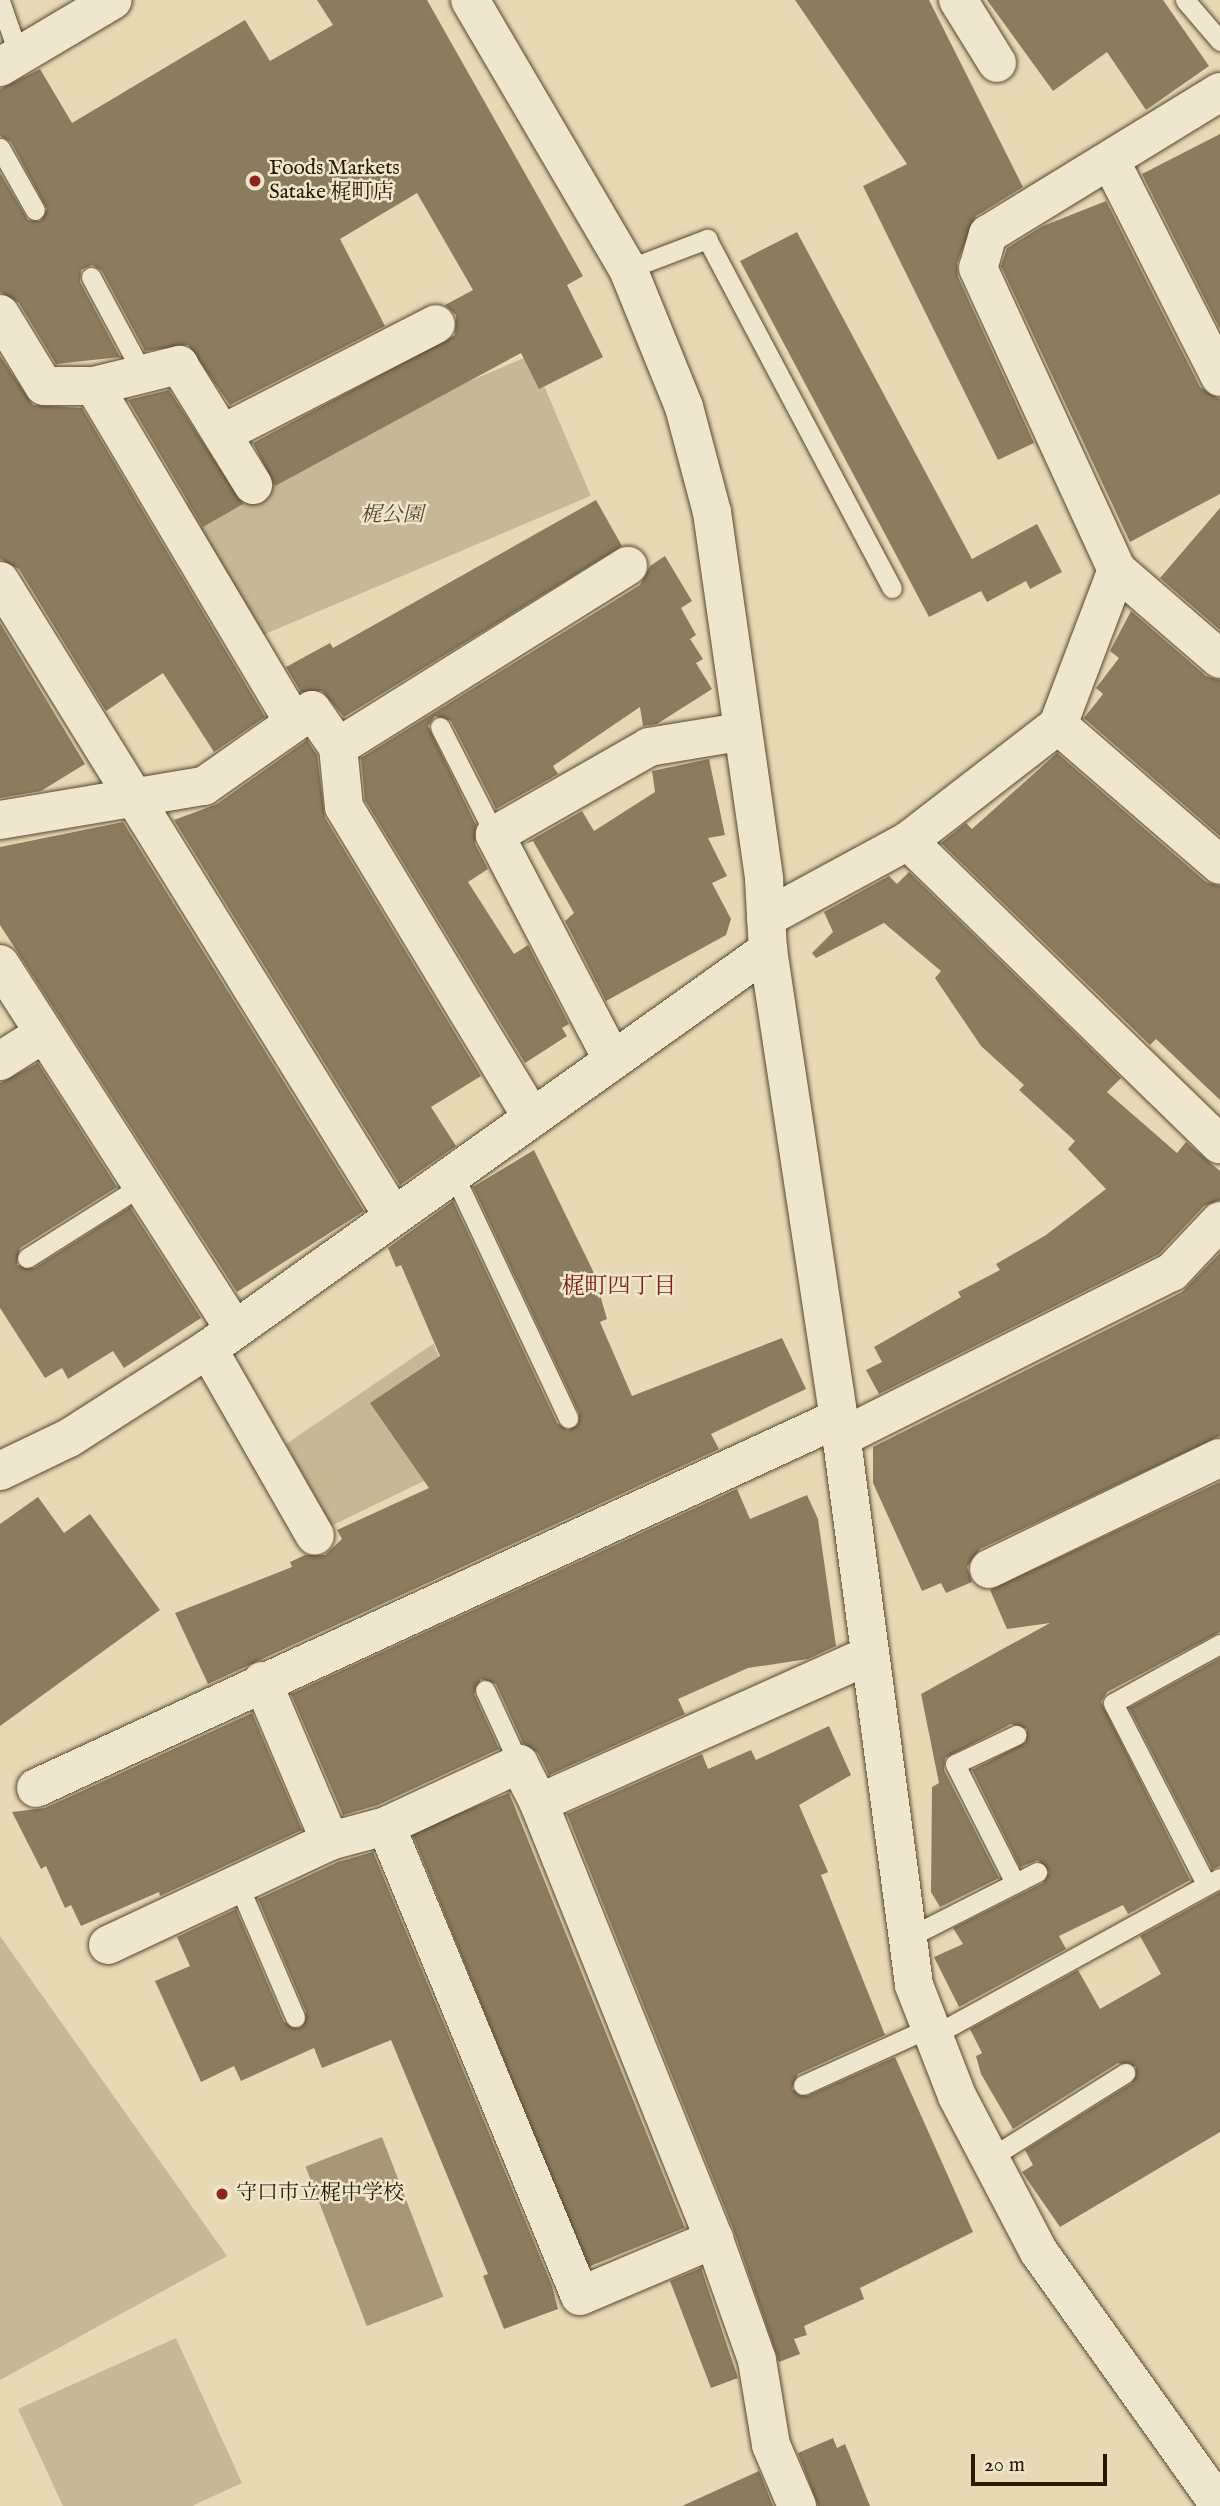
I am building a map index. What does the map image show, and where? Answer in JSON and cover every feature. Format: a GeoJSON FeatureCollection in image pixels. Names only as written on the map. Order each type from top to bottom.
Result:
{"type":"FeatureCollection","features":[{"type":"Feature","properties":{"kind":"street"},"geometry":{"type":"LineString","coordinates":[[9,61],[113,0]]}},
{"type":"Feature","properties":{"kind":"street"},"geometry":{"type":"LineString","coordinates":[[470,0],[628,269],[684,407],[712,512],[767,934],[839,1428],[914,1985],[990,2158],[1039,2252],[1220,2506]]}},
{"type":"Feature","properties":{"kind":"street"},"geometry":{"type":"LineString","coordinates":[[958,0],[997,63]]}},
{"type":"Feature","properties":{"kind":"street"},"geometry":{"type":"LineString","coordinates":[[1220,92],[1111,162],[988,234],[978,268],[1117,570],[1220,659]]}},
{"type":"Feature","properties":{"kind":"street"},"geometry":{"type":"LineString","coordinates":[[1111,162],[1220,377]]}},
{"type":"Feature","properties":{"kind":"street"},"geometry":{"type":"LineString","coordinates":[[0,314],[44,386],[94,386],[179,365],[224,433],[253,485]]}},
{"type":"Feature","properties":{"kind":"street"},"geometry":{"type":"LineString","coordinates":[[224,433],[436,324]]}},
{"type":"Feature","properties":{"kind":"street"},"geometry":{"type":"LineString","coordinates":[[94,386],[292,720]]}},
{"type":"Feature","properties":{"kind":"street"},"geometry":{"type":"LineString","coordinates":[[338,747],[628,566]]}},
{"type":"Feature","properties":{"kind":"street"},"geometry":{"type":"LineString","coordinates":[[0,1471],[69,1438],[220,1338],[612,1059],[767,934],[908,841],[1058,725],[1117,570]]}},
{"type":"Feature","properties":{"kind":"street"},"geometry":{"type":"LineString","coordinates":[[0,581],[392,1214]]}},
{"type":"Feature","properties":{"kind":"street"},"geometry":{"type":"LineString","coordinates":[[0,820],[136,801],[204,786],[292,720],[312,710],[338,747],[344,807],[531,1116]]}},
{"type":"Feature","properties":{"kind":"street"},"geometry":{"type":"LineString","coordinates":[[1058,725],[1220,865]]}},
{"type":"Feature","properties":{"kind":"street"},"geometry":{"type":"LineString","coordinates":[[612,1059],[495,835],[649,747],[740,732]]}},
{"type":"Feature","properties":{"kind":"street"},"geometry":{"type":"LineString","coordinates":[[908,841],[1220,1144]]}},
{"type":"Feature","properties":{"kind":"street"},"geometry":{"type":"LineString","coordinates":[[0,964],[141,1186],[220,1338],[315,1536]]}},
{"type":"Feature","properties":{"kind":"street"},"geometry":{"type":"LineString","coordinates":[[0,1061],[43,1034]]}},
{"type":"Feature","properties":{"kind":"street"},"geometry":{"type":"LineString","coordinates":[[36,1788],[262,1681],[839,1428],[1172,1272],[1220,1221]]}},
{"type":"Feature","properties":{"kind":"street"},"geometry":{"type":"LineString","coordinates":[[989,1569],[1220,1458]]}},
{"type":"Feature","properties":{"kind":"street"},"geometry":{"type":"LineString","coordinates":[[539,1803],[868,1656]]}},
{"type":"Feature","properties":{"kind":"street"},"geometry":{"type":"LineString","coordinates":[[262,1681],[330,1841]]}},
{"type":"Feature","properties":{"kind":"street"},"geometry":{"type":"LineString","coordinates":[[108,1945],[330,1841],[386,1826],[519,1764],[539,1803],[714,2239],[757,2360],[771,2445],[797,2506]]}},
{"type":"Feature","properties":{"kind":"street"},"geometry":{"type":"LineString","coordinates":[[386,1826],[580,2297],[714,2239]]}},
{"type":"Feature","properties":{"kind":"lane"},"geometry":{"type":"LineString","coordinates":[[1185,0],[1220,41]]}},
{"type":"Feature","properties":{"kind":"lane"},"geometry":{"type":"LineString","coordinates":[[0,1],[9,61]]}},
{"type":"Feature","properties":{"kind":"lane"},"geometry":{"type":"LineString","coordinates":[[0,148],[34,210]]}},
{"type":"Feature","properties":{"kind":"lane"},"geometry":{"type":"LineString","coordinates":[[628,269],[707,239],[892,587]]}},
{"type":"Feature","properties":{"kind":"lane"},"geometry":{"type":"LineString","coordinates":[[91,278],[144,374]]}},
{"type":"Feature","properties":{"kind":"lane"},"geometry":{"type":"LineString","coordinates":[[440,727],[495,835]]}},
{"type":"Feature","properties":{"kind":"lane"},"geometry":{"type":"LineString","coordinates":[[453,1171],[568,1418]]}},
{"type":"Feature","properties":{"kind":"lane"},"geometry":{"type":"LineString","coordinates":[[27,1258],[141,1186]]}},
{"type":"Feature","properties":{"kind":"lane"},"geometry":{"type":"LineString","coordinates":[[803,2085],[932,2031],[1213,1880],[1113,1703],[1220,1644]]}},
{"type":"Feature","properties":{"kind":"lane"},"geometry":{"type":"LineString","coordinates":[[485,1690],[519,1764]]}},
{"type":"Feature","properties":{"kind":"lane"},"geometry":{"type":"LineString","coordinates":[[1014,1883],[955,1764],[1017,1735]]}},
{"type":"Feature","properties":{"kind":"lane"},"geometry":{"type":"LineString","coordinates":[[907,1938],[1037,1872]]}},
{"type":"Feature","properties":{"kind":"lane"},"geometry":{"type":"LineString","coordinates":[[238,1884],[295,2017]]}},
{"type":"Feature","properties":{"kind":"lane"},"geometry":{"type":"LineString","coordinates":[[990,2158],[1125,2073]]}},
{"type":"Feature","properties":{"kind":"green space","name":"梶公園"},"geometry":{"type":"Polygon","coordinates":[[[531,355],[591,496],[246,642],[186,502],[531,355]]]}},
{"type":"Feature","properties":{"kind":"green space"},"geometry":{"type":"Polygon","coordinates":[[[433,1344],[484,1452],[331,1526],[286,1444],[433,1344]]]}},
{"type":"Feature","properties":{"kind":"green space"},"geometry":{"type":"Polygon","coordinates":[[[0,1936],[227,2256],[0,2380],[0,1936]]]}},
{"type":"Feature","properties":{"kind":"green space"},"geometry":{"type":"Polygon","coordinates":[[[176,2338],[242,2483],[192,2506],[63,2506],[18,2409],[176,2338]]]}},
{"type":"Feature","properties":{"kind":"shaded area"},"geometry":{"type":"Polygon","coordinates":[[[382,2137],[443,2297],[367,2326],[305,2166],[382,2137]]]}},
{"type":"Feature","properties":{"kind":"building"},"geometry":{"type":"Polygon","coordinates":[[[317,0],[427,0],[583,276],[567,285],[603,357],[539,389],[521,353],[275,486],[253,443],[455,335],[456,315],[445,305],[473,290],[417,193],[340,239],[385,326],[230,405],[188,345],[145,351],[102,271],[92,265],[81,270],[80,282],[120,357],[56,364],[19,303],[0,292],[0,173],[28,220],[40,221],[47,209],[11,142],[0,136],[0,89],[40,69],[72,123],[245,20],[270,61],[333,25],[317,0]]]}},
{"type":"Feature","properties":{"kind":"building"},"geometry":{"type":"Polygon","coordinates":[[[795,0],[929,0],[1023,187],[976,216],[957,263],[958,277],[1034,443],[998,460],[863,186],[907,164],[795,0]]]}},
{"type":"Feature","properties":{"kind":"building"},"geometry":{"type":"Polygon","coordinates":[[[987,0],[1163,0],[1209,66],[1146,110],[1107,52],[1053,91],[987,0]]]}},
{"type":"Feature","properties":{"kind":"building"},"geometry":{"type":"Polygon","coordinates":[[[1220,134],[1220,329],[1142,174],[1220,134]]]}},
{"type":"Feature","properties":{"kind":"building"},"geometry":{"type":"Polygon","coordinates":[[[1106,201],[1200,387],[1220,399],[1220,494],[1130,542],[1001,266],[1007,248],[1043,226],[1106,201]]]}},
{"type":"Feature","properties":{"kind":"building"},"geometry":{"type":"Polygon","coordinates":[[[797,232],[972,559],[1037,524],[1062,572],[1030,589],[1026,581],[987,602],[981,591],[929,617],[740,261],[797,232]]]}},
{"type":"Feature","properties":{"kind":"building"},"geometry":{"type":"Polygon","coordinates":[[[0,356],[33,405],[82,408],[265,717],[214,752],[163,673],[106,711],[19,569],[0,559],[0,356]]]}},
{"type":"Feature","properties":{"kind":"building"},"geometry":{"type":"Polygon","coordinates":[[[169,390],[243,504],[203,527],[128,400],[169,390]]]}},
{"type":"Feature","properties":{"kind":"building"},"geometry":{"type":"Polygon","coordinates":[[[596,500],[622,546],[344,717],[322,691],[301,692],[286,667],[330,643],[333,648],[596,500]]]}},
{"type":"Feature","properties":{"kind":"building"},"geometry":{"type":"Polygon","coordinates":[[[1220,508],[1220,630],[1160,578],[1220,508]]]}},
{"type":"Feature","properties":{"kind":"building"},"geometry":{"type":"Polygon","coordinates":[[[665,556],[692,601],[681,608],[696,635],[690,639],[703,659],[696,663],[712,689],[657,724],[643,726],[640,707],[553,766],[558,774],[496,809],[451,721],[435,716],[428,726],[476,825],[475,844],[488,869],[468,882],[514,954],[528,945],[569,1024],[562,1028],[567,1036],[525,1063],[365,800],[361,758],[640,585],[650,566],[665,556]]]}},
{"type":"Feature","properties":{"kind":"building"},"geometry":{"type":"Polygon","coordinates":[[[1131,611],[1206,676],[1220,680],[1220,836],[1084,718],[1103,694],[1096,688],[1119,658],[1110,651],[1131,611]]]}},
{"type":"Feature","properties":{"kind":"building"},"geometry":{"type":"Polygon","coordinates":[[[0,623],[85,764],[41,791],[0,798],[0,623]]]}},
{"type":"Feature","properties":{"kind":"building"},"geometry":{"type":"Polygon","coordinates":[[[307,740],[317,755],[325,818],[481,1076],[431,1107],[456,1146],[400,1185],[174,820],[217,804],[307,740]]]}},
{"type":"Feature","properties":{"kind":"building"},"geometry":{"type":"Polygon","coordinates":[[[1057,753],[1206,882],[1220,886],[1220,1100],[1156,1039],[1150,1045],[941,843],[966,823],[972,829],[1057,753]]]}},
{"type":"Feature","properties":{"kind":"building"},"geometry":{"type":"Polygon","coordinates":[[[709,759],[725,835],[708,838],[727,876],[712,883],[731,919],[726,935],[606,1001],[565,921],[574,913],[533,841],[524,844],[582,811],[594,831],[655,792],[652,771],[709,759]]]}},
{"type":"Feature","properties":{"kind":"building"},"geometry":{"type":"Polygon","coordinates":[[[123,822],[364,1211],[237,1292],[0,925],[0,847],[123,822]]]}},
{"type":"Feature","properties":{"kind":"building"},"geometry":{"type":"Polygon","coordinates":[[[909,872],[1121,1078],[1107,1092],[1177,1153],[1186,1142],[1220,1171],[1220,1200],[1204,1206],[1159,1254],[879,1394],[866,1370],[882,1362],[874,1347],[961,1297],[958,1292],[1000,1270],[996,1264],[1046,1235],[1106,1189],[1068,1149],[1075,1141],[1019,1090],[1024,1085],[981,1046],[935,978],[941,971],[884,923],[816,958],[812,953],[833,932],[824,912],[889,876],[897,884],[909,872]]]}},
{"type":"Feature","properties":{"kind":"building"},"geometry":{"type":"Polygon","coordinates":[[[38,1063],[117,1187],[20,1248],[17,1265],[34,1268],[130,1207],[201,1318],[124,1368],[113,1351],[68,1379],[62,1368],[45,1378],[0,1308],[0,1083],[38,1063]]]}},
{"type":"Feature","properties":{"kind":"building"},"geometry":{"type":"Polygon","coordinates":[[[534,1150],[593,1271],[607,1319],[600,1322],[632,1396],[782,1338],[806,1389],[711,1434],[719,1449],[208,1684],[175,1613],[292,1567],[290,1562],[305,1555],[325,1555],[342,1539],[337,1530],[429,1488],[370,1403],[440,1356],[401,1265],[396,1267],[388,1248],[453,1201],[557,1423],[568,1430],[578,1424],[579,1413],[473,1187],[534,1150]]]}},
{"type":"Feature","properties":{"kind":"building"},"geometry":{"type":"Polygon","coordinates":[[[1220,1253],[1220,1436],[980,1549],[967,1567],[972,1582],[946,1593],[941,1583],[922,1591],[873,1483],[873,1447],[1182,1292],[1220,1253]]]}},
{"type":"Feature","properties":{"kind":"building"},"geometry":{"type":"Polygon","coordinates":[[[1220,1482],[1220,1632],[1107,1692],[1101,1702],[1190,1880],[1128,1914],[1123,1905],[1059,1936],[1066,1949],[959,2007],[934,1957],[963,1944],[953,1928],[1043,1883],[1049,1872],[1038,1860],[1020,1867],[972,1770],[1026,1742],[1027,1729],[1011,1724],[945,1758],[944,1770],[999,1878],[940,1907],[931,1892],[932,1787],[939,1783],[921,1694],[1050,1623],[1007,1629],[990,1590],[1220,1482]]]}},
{"type":"Feature","properties":{"kind":"building"},"geometry":{"type":"Polygon","coordinates":[[[737,1489],[750,1519],[807,1495],[818,1519],[836,1646],[808,1659],[748,1668],[678,1699],[685,1714],[549,1775],[538,1753],[523,1743],[496,1684],[481,1679],[474,1694],[499,1749],[378,1805],[343,1815],[291,1694],[737,1489]]]}},
{"type":"Feature","properties":{"kind":"building"},"geometry":{"type":"Polygon","coordinates":[[[38,1497],[64,1533],[90,1514],[160,1610],[0,1726],[0,1524],[38,1497]]]}},
{"type":"Feature","properties":{"kind":"building"},"geometry":{"type":"Polygon","coordinates":[[[1220,1658],[1220,1866],[1212,1869],[1129,1708],[1220,1658]]]}},
{"type":"Feature","properties":{"kind":"building"},"geometry":{"type":"Polygon","coordinates":[[[252,1713],[302,1830],[160,1896],[159,1892],[81,1926],[71,1905],[65,1908],[46,1866],[41,1869],[12,1812],[45,1808],[252,1713]]]}},
{"type":"Feature","properties":{"kind":"building"},"geometry":{"type":"Polygon","coordinates":[[[829,1726],[851,1775],[799,1805],[828,1872],[821,1875],[885,2035],[798,2074],[792,2089],[807,2096],[895,2057],[973,2232],[860,2288],[864,2299],[804,2326],[807,2335],[794,2339],[800,2354],[779,2362],[734,2231],[567,1814],[702,1754],[708,1769],[751,1750],[756,1760],[829,1726]]]}},
{"type":"Feature","properties":{"kind":"building"},"geometry":{"type":"Polygon","coordinates":[[[509,1793],[685,2228],[587,2267],[412,1832],[509,1793]]]}},
{"type":"Feature","properties":{"kind":"building"},"geometry":{"type":"Polygon","coordinates":[[[373,1852],[552,2286],[558,2309],[504,2329],[483,2276],[488,2274],[391,2040],[322,2068],[314,2048],[241,2081],[234,2066],[201,2082],[155,1981],[190,1966],[177,1937],[236,1909],[284,2022],[300,2028],[306,2012],[258,1899],[338,1862],[373,1852]]]}},
{"type":"Feature","properties":{"kind":"building"},"geometry":{"type":"Polygon","coordinates":[[[1220,1892],[1220,2132],[1060,2227],[1022,2172],[1033,2165],[1025,2150],[1132,2083],[1136,2067],[1118,2063],[1013,2129],[981,2074],[976,2056],[982,2053],[970,2029],[1078,1970],[1100,2009],[1161,1974],[1140,1936],[1220,1892]]]}},
{"type":"Feature","properties":{"kind":"building"},"geometry":{"type":"Polygon","coordinates":[[[701,2268],[738,2378],[711,2388],[670,2281],[701,2268]]]}},
{"type":"Feature","properties":{"kind":"building"},"geometry":{"type":"Polygon","coordinates":[[[833,2438],[837,2448],[845,2444],[870,2506],[818,2506],[798,2453],[833,2438]]]}},
{"type":"Feature","properties":{"kind":"building"},"geometry":{"type":"Polygon","coordinates":[[[759,2471],[773,2506],[682,2506],[759,2471]]]}},
{"type":"Feature","properties":{"kind":"place","name":"Foods Markets Satake 梶町店"},"geometry":{"type":"Point","coordinates":[255,181]}},
{"type":"Feature","properties":{"kind":"place","name":"守口市立梶中学校"},"geometry":{"type":"Point","coordinates":[222,2194]}},
{"type":"Feature","properties":{"kind":"district","name":"梶町四丁目"},"geometry":{"type":"Point","coordinates":[619,1287]}}]}
